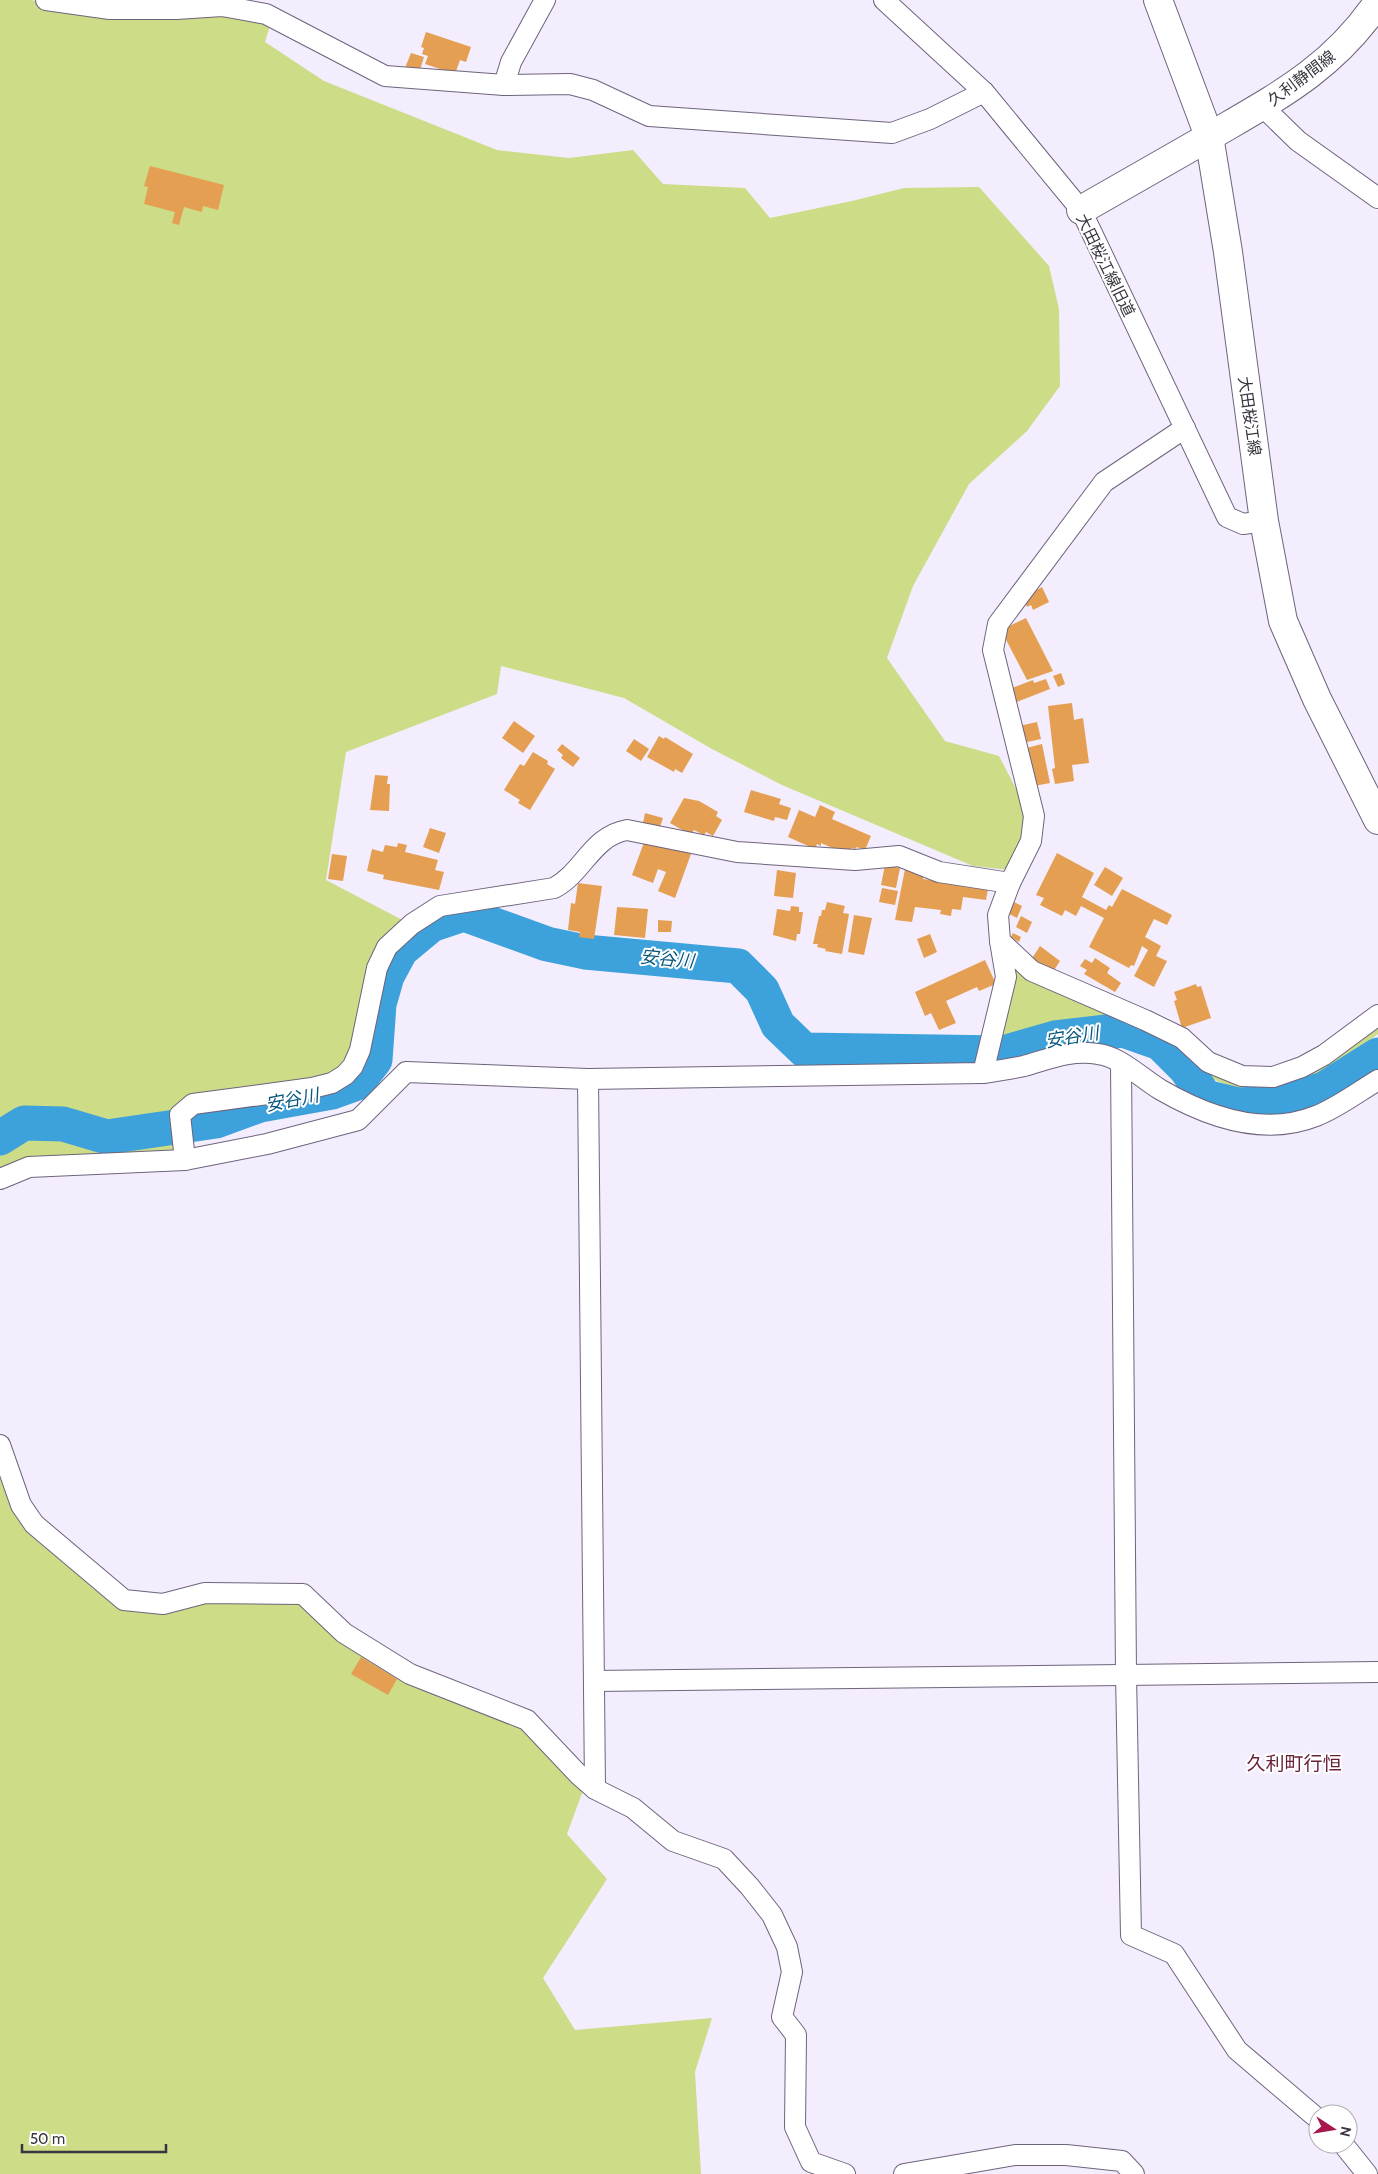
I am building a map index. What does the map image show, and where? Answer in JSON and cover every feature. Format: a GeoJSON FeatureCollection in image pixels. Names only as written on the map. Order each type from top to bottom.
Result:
{"type":"FeatureCollection","features":[{"type":"Feature","properties":{"kind":"main road","name":"大田桜江線"},"geometry":{"type":"LineString","coordinates":[[1158,0],[1209,136],[1228,252],[1264,521],[1283,621],[1317,699],[1378,820]]}},
{"type":"Feature","properties":{"kind":"main road","name":"久利静間線"},"geometry":{"type":"LineString","coordinates":[[1081,210],[1263,107],[1298,85],[1334,55],[1365,22],[1378,2]]}},
{"type":"Feature","properties":{"kind":"street"},"geometry":{"type":"LineString","coordinates":[[46,0],[110,9],[231,8],[266,14],[385,76],[504,85],[570,84],[593,90],[648,116],[892,133],[930,119],[984,92]]}},
{"type":"Feature","properties":{"kind":"street"},"geometry":{"type":"LineString","coordinates":[[504,85],[511,62],[545,0]]}},
{"type":"Feature","properties":{"kind":"street","name":"大田桜江線旧道"},"geometry":{"type":"LineString","coordinates":[[884,0],[984,92],[1081,210],[1226,517],[1243,524],[1264,521]]}},
{"type":"Feature","properties":{"kind":"street"},"geometry":{"type":"LineString","coordinates":[[1263,107],[1298,141],[1378,198]]}},
{"type":"Feature","properties":{"kind":"street"},"geometry":{"type":"LineString","coordinates":[[984,1071],[1006,977],[998,916],[1010,883],[1031,841],[1034,816],[993,650],[998,624],[1104,482],[1185,428]]}},
{"type":"Feature","properties":{"kind":"street"},"geometry":{"type":"LineString","coordinates":[[185,1155],[180,1115],[193,1104],[312,1088],[332,1083],[345,1076],[360,1050],[377,968],[387,947],[412,924],[440,906],[554,888],[566,882],[592,849],[613,832],[626,830],[737,852],[855,860],[899,856],[939,872],[1010,883]]}},
{"type":"Feature","properties":{"kind":"street"},"geometry":{"type":"LineString","coordinates":[[1000,941],[1032,971],[1182,1038],[1208,1062],[1242,1076],[1273,1076],[1302,1067],[1324,1055],[1378,1015]]}},
{"type":"Feature","properties":{"kind":"street"},"geometry":{"type":"LineString","coordinates":[[0,1179],[29,1167],[185,1155],[267,1144],[358,1120],[406,1072],[588,1079],[984,1071],[1024,1066],[1065,1054],[1099,1054],[1121,1063],[1161,1090],[1203,1111],[1241,1122],[1273,1126],[1316,1116],[1378,1080]]}},
{"type":"Feature","properties":{"kind":"street"},"geometry":{"type":"LineString","coordinates":[[1121,1063],[1126,1674],[1131,1935],[1174,1954],[1237,2050],[1308,2110]]}},
{"type":"Feature","properties":{"kind":"street"},"geometry":{"type":"LineString","coordinates":[[588,1079],[595,1789]]}},
{"type":"Feature","properties":{"kind":"street"},"geometry":{"type":"LineString","coordinates":[[0,1445],[21,1505],[34,1524],[124,1600],[162,1604],[205,1593],[304,1594],[344,1633],[410,1674],[527,1720],[579,1775],[595,1789],[633,1808],[673,1841],[724,1859],[750,1887],[772,1915],[787,1947],[792,1972],[782,2017],[796,2035],[795,2127],[811,2162],[845,2174]]}},
{"type":"Feature","properties":{"kind":"street"},"geometry":{"type":"LineString","coordinates":[[594,1681],[1378,1672]]}},
{"type":"Feature","properties":{"kind":"street"},"geometry":{"type":"LineString","coordinates":[[1351,2154],[1367,2174]]}},
{"type":"Feature","properties":{"kind":"street"},"geometry":{"type":"LineString","coordinates":[[904,2174],[1015,2155],[1066,2155],[1122,2161],[1134,2174]]}},
{"type":"Feature","properties":{"kind":"green space"},"geometry":{"type":"Polygon","coordinates":[[[0,0],[31,0],[73,8],[229,11],[271,22],[265,42],[324,81],[497,150],[569,158],[633,150],[663,184],[745,188],[770,218],[904,188],[979,187],[1049,266],[1059,309],[1060,386],[1027,431],[969,484],[913,586],[887,658],[945,741],[999,756],[1024,804],[1029,819],[1010,870],[973,866],[782,785],[712,749],[624,698],[501,666],[497,694],[346,752],[326,880],[408,923],[385,942],[355,1054],[336,1077],[195,1099],[177,1154],[0,1173],[0,0]]]}},
{"type":"Feature","properties":{"kind":"green space"},"geometry":{"type":"Polygon","coordinates":[[[1014,965],[1251,1082],[1378,1020],[1378,1034],[1308,1084],[1270,1092],[1244,1091],[1217,1081],[1190,1065],[1171,1044],[1127,1024],[1099,1029],[1070,1030],[993,1044],[1014,965]]]}},
{"type":"Feature","properties":{"kind":"green space"},"geometry":{"type":"Polygon","coordinates":[[[0,1462],[15,1506],[127,1605],[300,1597],[339,1636],[530,1727],[584,1788],[567,1834],[607,1879],[543,1978],[575,2030],[712,2018],[695,2072],[701,2174],[0,2174],[0,1462]]]}},
{"type":"Feature","properties":{"kind":"building"},"geometry":{"type":"Polygon","coordinates":[[[426,32],[471,47],[466,62],[460,60],[455,74],[425,64],[428,56],[422,54],[424,48],[421,47],[426,32]]]}},
{"type":"Feature","properties":{"kind":"building"},"geometry":{"type":"Polygon","coordinates":[[[411,53],[424,57],[419,73],[405,68],[411,53]]]}},
{"type":"Feature","properties":{"kind":"building"},"geometry":{"type":"Polygon","coordinates":[[[150,166],[224,185],[218,210],[203,206],[202,212],[184,207],[179,225],[172,223],[175,212],[144,204],[148,187],[144,186],[150,166]]]}},
{"type":"Feature","properties":{"kind":"building"},"geometry":{"type":"Polygon","coordinates":[[[1042,587],[1049,602],[1033,610],[1031,605],[1027,607],[1025,602],[1028,601],[1026,596],[1042,587]]]}},
{"type":"Feature","properties":{"kind":"building"},"geometry":{"type":"Polygon","coordinates":[[[1026,618],[1053,671],[1027,680],[1001,630],[1026,618]]]}},
{"type":"Feature","properties":{"kind":"building"},"geometry":{"type":"Polygon","coordinates":[[[1061,673],[1065,684],[1058,687],[1053,676],[1061,673]]]}},
{"type":"Feature","properties":{"kind":"building"},"geometry":{"type":"Polygon","coordinates":[[[1046,679],[1050,689],[1014,703],[1009,689],[1033,680],[1034,683],[1046,679]]]}},
{"type":"Feature","properties":{"kind":"building"},"geometry":{"type":"Polygon","coordinates":[[[1072,703],[1074,720],[1083,718],[1089,763],[1072,765],[1074,781],[1055,784],[1052,769],[1055,768],[1048,706],[1072,703]]]}},
{"type":"Feature","properties":{"kind":"building"},"geometry":{"type":"Polygon","coordinates":[[[514,721],[535,736],[523,753],[502,738],[514,721]]]}},
{"type":"Feature","properties":{"kind":"building"},"geometry":{"type":"Polygon","coordinates":[[[1037,722],[1041,739],[1023,743],[1019,726],[1037,722]]]}},
{"type":"Feature","properties":{"kind":"building"},"geometry":{"type":"Polygon","coordinates":[[[659,736],[664,739],[665,737],[693,754],[682,773],[675,769],[674,772],[647,757],[659,736]]]}},
{"type":"Feature","properties":{"kind":"building"},"geometry":{"type":"Polygon","coordinates":[[[634,739],[649,749],[641,761],[626,751],[634,739]]]}},
{"type":"Feature","properties":{"kind":"building"},"geometry":{"type":"Polygon","coordinates":[[[562,744],[580,758],[573,767],[561,758],[563,755],[557,750],[562,744]]]}},
{"type":"Feature","properties":{"kind":"building"},"geometry":{"type":"Polygon","coordinates":[[[1042,744],[1050,783],[1034,786],[1026,748],[1042,744]]]}},
{"type":"Feature","properties":{"kind":"building"},"geometry":{"type":"Polygon","coordinates":[[[533,752],[548,761],[547,764],[555,769],[530,810],[518,803],[520,800],[504,790],[520,764],[524,766],[533,752]]]}},
{"type":"Feature","properties":{"kind":"building"},"geometry":{"type":"Polygon","coordinates":[[[375,775],[388,776],[387,784],[390,784],[389,811],[370,810],[375,775]]]}},
{"type":"Feature","properties":{"kind":"building"},"geometry":{"type":"Polygon","coordinates":[[[751,790],[781,799],[779,804],[791,808],[787,820],[775,817],[774,821],[744,812],[751,790]]]}},
{"type":"Feature","properties":{"kind":"building"},"geometry":{"type":"Polygon","coordinates":[[[684,798],[699,801],[718,812],[716,816],[722,820],[713,836],[706,832],[704,835],[694,830],[691,835],[670,823],[684,798]]]}},
{"type":"Feature","properties":{"kind":"building"},"geometry":{"type":"Polygon","coordinates":[[[820,805],[835,812],[832,819],[871,836],[865,850],[857,847],[855,849],[852,848],[850,852],[841,848],[839,851],[821,843],[821,846],[817,844],[815,849],[788,837],[799,810],[815,817],[820,805]]]}},
{"type":"Feature","properties":{"kind":"building"},"geometry":{"type":"Polygon","coordinates":[[[645,813],[663,818],[660,827],[643,823],[645,813]]]}},
{"type":"Feature","properties":{"kind":"building"},"geometry":{"type":"Polygon","coordinates":[[[430,828],[446,833],[439,853],[423,847],[430,828]]]}},
{"type":"Feature","properties":{"kind":"building"},"geometry":{"type":"Polygon","coordinates":[[[646,837],[691,854],[675,898],[658,891],[666,872],[658,869],[653,883],[632,875],[646,837]]]}},
{"type":"Feature","properties":{"kind":"building"},"geometry":{"type":"Polygon","coordinates":[[[398,843],[407,845],[405,852],[438,860],[435,870],[444,872],[439,890],[383,879],[384,875],[367,871],[372,849],[383,852],[385,845],[397,847],[398,843]]]}},
{"type":"Feature","properties":{"kind":"building"},"geometry":{"type":"Polygon","coordinates":[[[1057,853],[1094,873],[1082,897],[1106,910],[1109,905],[1112,907],[1122,889],[1172,915],[1167,925],[1154,919],[1145,937],[1161,946],[1156,956],[1167,961],[1154,987],[1134,976],[1148,950],[1142,946],[1134,966],[1131,965],[1129,968],[1089,947],[1104,918],[1081,906],[1076,916],[1065,910],[1062,916],[1040,905],[1044,898],[1036,895],[1057,853]]]}},
{"type":"Feature","properties":{"kind":"building"},"geometry":{"type":"Polygon","coordinates":[[[332,854],[347,856],[343,881],[328,879],[332,854]]]}},
{"type":"Feature","properties":{"kind":"building"},"geometry":{"type":"Polygon","coordinates":[[[885,865],[900,868],[896,888],[881,885],[885,865]]]}},
{"type":"Feature","properties":{"kind":"building"},"geometry":{"type":"Polygon","coordinates":[[[1105,867],[1123,878],[1112,896],[1094,885],[1105,867]]]}},
{"type":"Feature","properties":{"kind":"building"},"geometry":{"type":"Polygon","coordinates":[[[905,869],[924,874],[923,879],[988,889],[986,900],[963,897],[961,910],[952,909],[951,916],[940,914],[941,910],[915,907],[912,922],[895,920],[905,869]]]}},
{"type":"Feature","properties":{"kind":"building"},"geometry":{"type":"Polygon","coordinates":[[[777,870],[796,873],[793,898],[774,896],[777,870]]]}},
{"type":"Feature","properties":{"kind":"building"},"geometry":{"type":"Polygon","coordinates":[[[578,883],[602,886],[594,939],[579,937],[580,932],[568,930],[571,903],[575,904],[578,883]]]}},
{"type":"Feature","properties":{"kind":"building"},"geometry":{"type":"Polygon","coordinates":[[[882,888],[898,891],[895,905],[879,902],[882,888]]]}},
{"type":"Feature","properties":{"kind":"building"},"geometry":{"type":"Polygon","coordinates":[[[827,902],[845,906],[843,913],[849,914],[842,954],[825,951],[826,949],[817,947],[818,944],[813,944],[819,916],[821,916],[822,910],[825,910],[827,902]]]}},
{"type":"Feature","properties":{"kind":"building"},"geometry":{"type":"Polygon","coordinates":[[[1014,902],[1022,906],[1017,918],[1009,914],[1014,902]]]}},
{"type":"Feature","properties":{"kind":"building"},"geometry":{"type":"Polygon","coordinates":[[[791,906],[799,907],[799,912],[803,912],[800,934],[797,934],[796,941],[773,935],[777,909],[790,911],[791,906]]]}},
{"type":"Feature","properties":{"kind":"building"},"geometry":{"type":"Polygon","coordinates":[[[617,907],[648,909],[645,938],[614,935],[617,907]]]}},
{"type":"Feature","properties":{"kind":"building"},"geometry":{"type":"Polygon","coordinates":[[[854,915],[872,918],[864,955],[848,952],[854,915]]]}},
{"type":"Feature","properties":{"kind":"building"},"geometry":{"type":"Polygon","coordinates":[[[1021,916],[1032,922],[1027,933],[1016,927],[1021,916]]]}},
{"type":"Feature","properties":{"kind":"building"},"geometry":{"type":"Polygon","coordinates":[[[658,920],[672,921],[671,932],[658,932],[658,920]]]}},
{"type":"Feature","properties":{"kind":"building"},"geometry":{"type":"Polygon","coordinates":[[[1013,933],[1021,937],[1019,942],[1011,937],[1013,933]]]}},
{"type":"Feature","properties":{"kind":"building"},"geometry":{"type":"Polygon","coordinates":[[[930,934],[937,952],[924,958],[917,939],[930,934]]]}},
{"type":"Feature","properties":{"kind":"building"},"geometry":{"type":"Polygon","coordinates":[[[1040,946],[1060,961],[1053,972],[1031,960],[1040,946]]]}},
{"type":"Feature","properties":{"kind":"building"},"geometry":{"type":"Polygon","coordinates":[[[1095,958],[1110,968],[1107,973],[1121,983],[1115,992],[1084,974],[1087,970],[1080,966],[1085,959],[1092,963],[1095,958]]]}},
{"type":"Feature","properties":{"kind":"building"},"geometry":{"type":"Polygon","coordinates":[[[985,960],[996,984],[979,991],[977,987],[946,1001],[956,1023],[939,1030],[931,1013],[925,1016],[915,992],[985,960]]]}},
{"type":"Feature","properties":{"kind":"building"},"geometry":{"type":"Polygon","coordinates":[[[1196,984],[1197,987],[1201,986],[1211,1018],[1182,1028],[1174,1001],[1177,1000],[1174,992],[1196,984]]]}},
{"type":"Feature","properties":{"kind":"building"},"geometry":{"type":"Polygon","coordinates":[[[361,1657],[397,1679],[388,1695],[351,1674],[361,1657]]]}},
{"type":"Feature","properties":{"kind":"waterway","name":"安谷川"},"geometry":{"type":"LineString","coordinates":[[0,1138],[24,1123],[63,1124],[107,1137],[216,1121],[260,1105],[332,1092],[357,1083],[375,1060],[379,1004],[387,976],[401,950],[431,925],[464,914],[547,944],[585,952],[738,966],[762,990],[778,1025],[804,1050],[1003,1053],[1055,1038],[1123,1030],[1160,1043],[1186,1069],[1205,1097],[1238,1105],[1279,1103],[1324,1089],[1378,1055]]}},
{"type":"Feature","properties":{"kind":"district","name":"久利町行恒"},"geometry":{"type":"Point","coordinates":[1294,1763]}}]}
